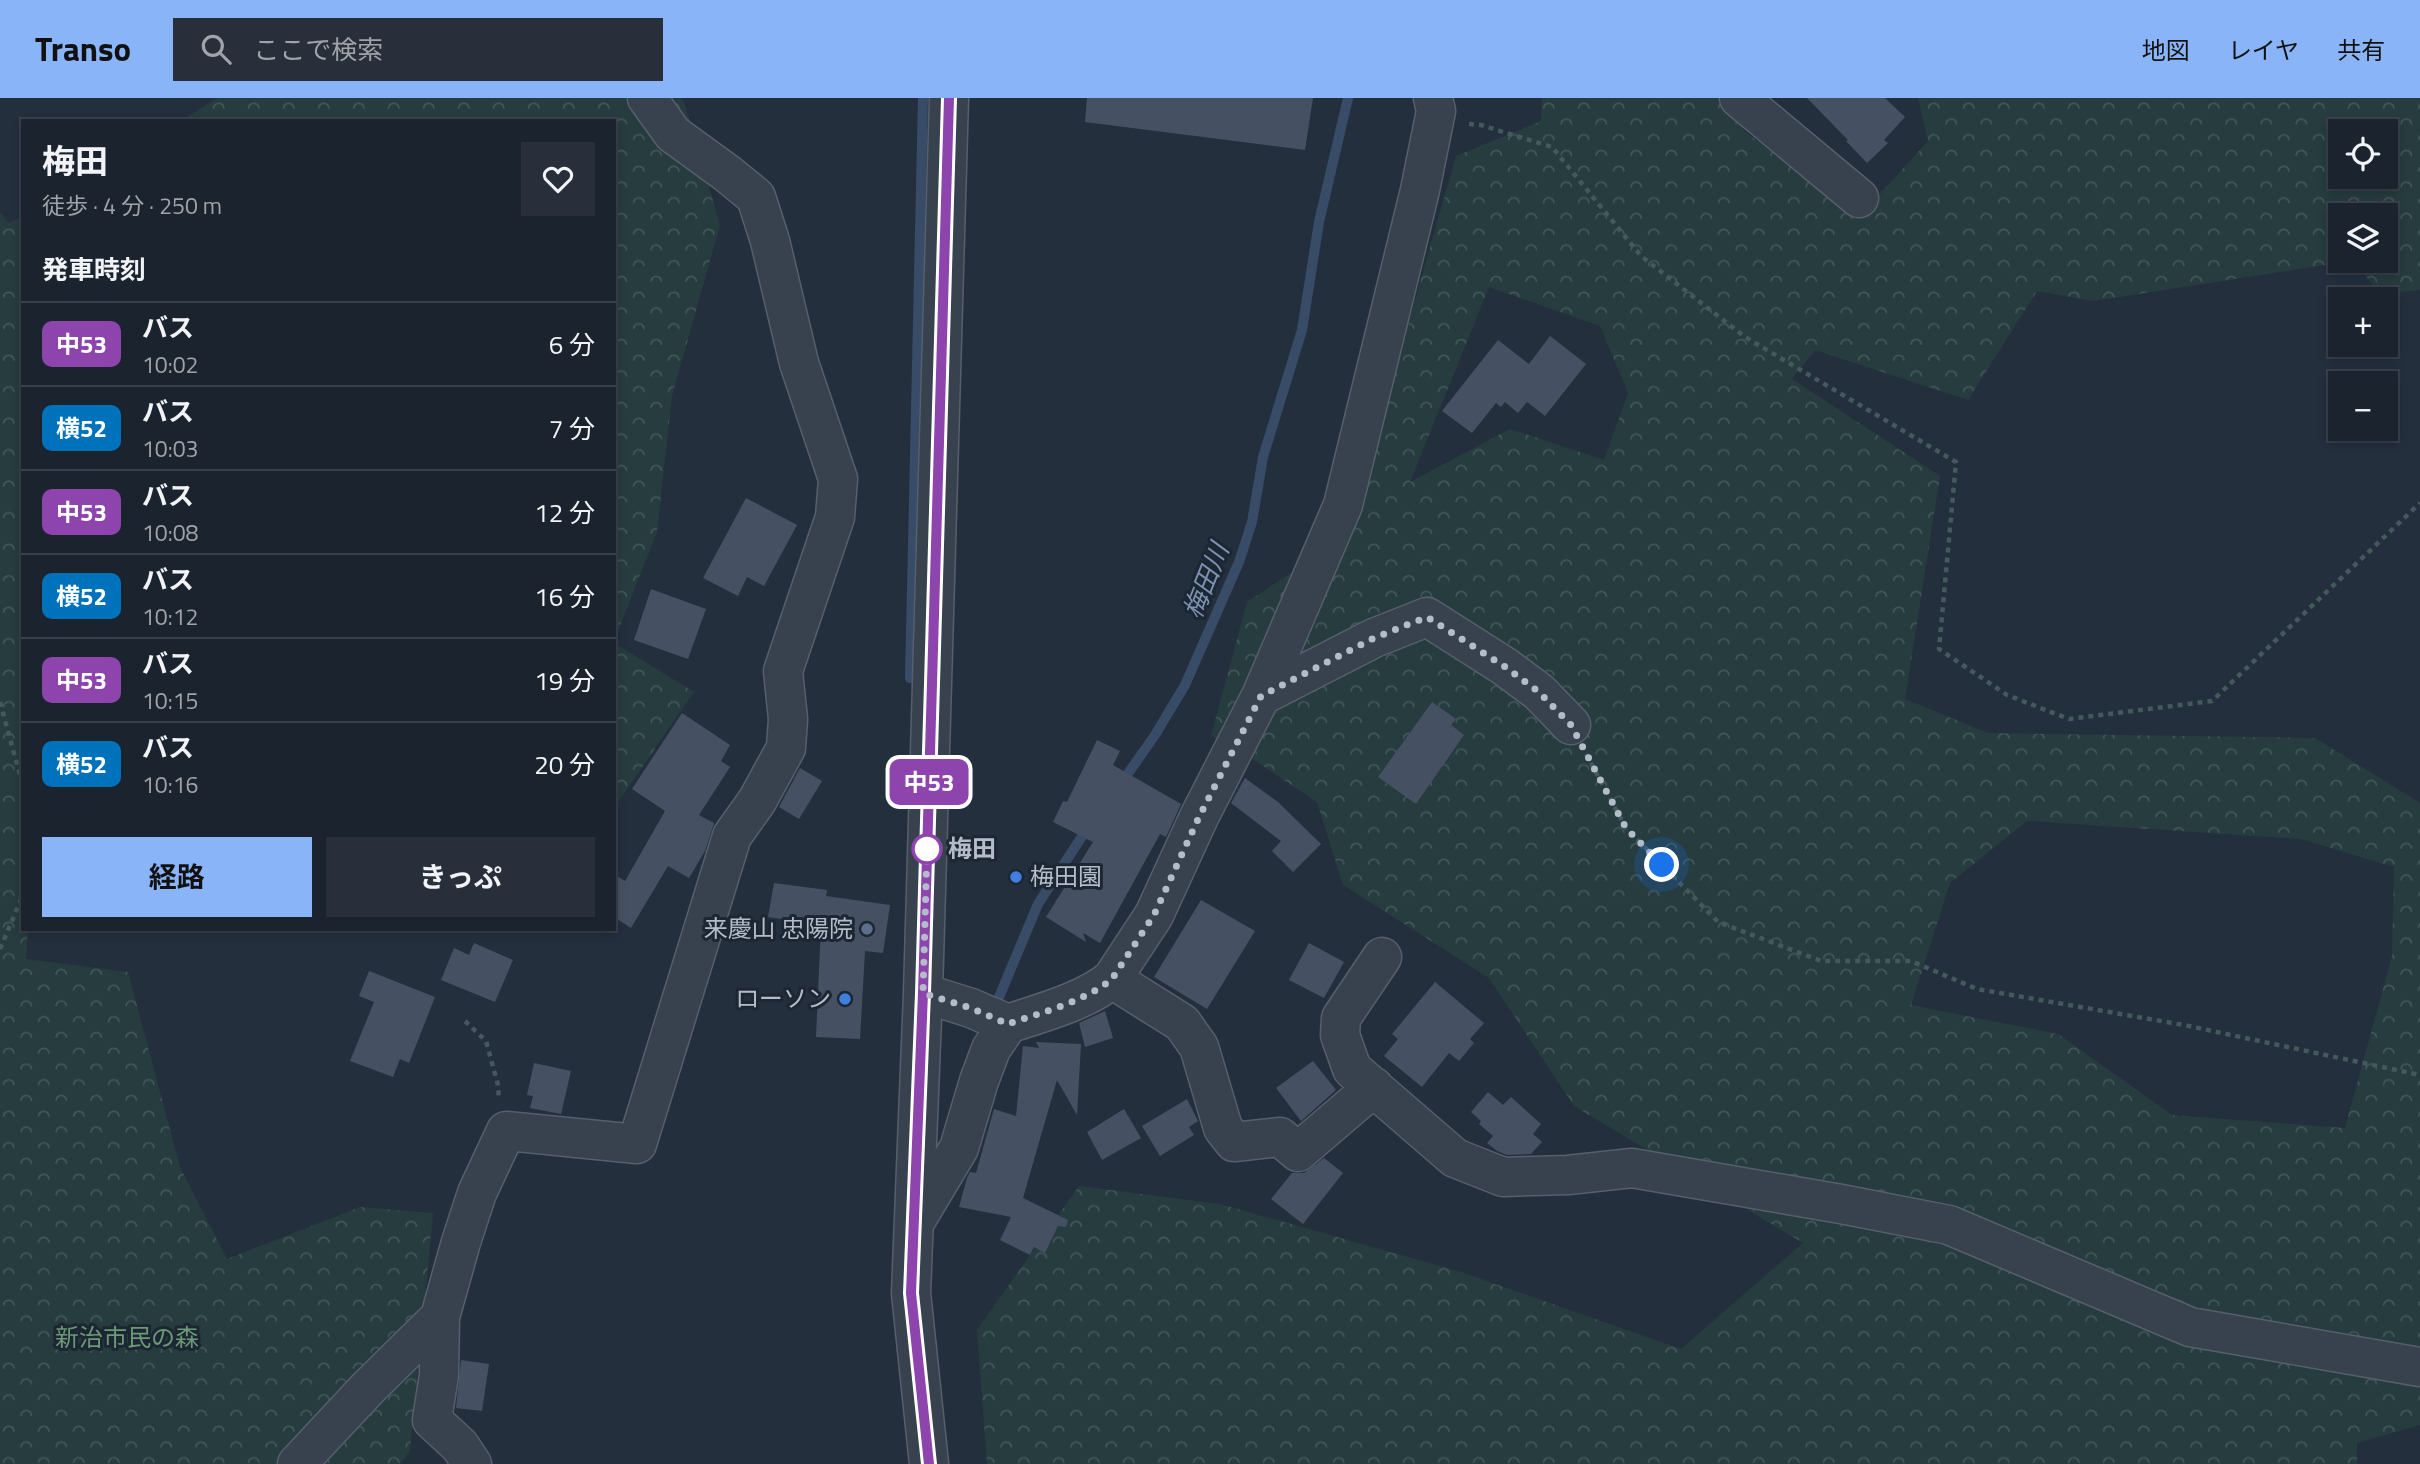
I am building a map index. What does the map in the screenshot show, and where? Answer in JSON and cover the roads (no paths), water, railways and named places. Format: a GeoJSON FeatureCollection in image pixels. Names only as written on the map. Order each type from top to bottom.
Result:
{"type":"FeatureCollection","features":[{"type":"Feature","properties":{"kind":"street"},"geometry":{"type":"LineString","coordinates":[[472,1464],[460,1446],[432,1420],[439,1375],[440,1317],[477,1193],[506,1131],[636,1144],[732,836],[757,801],[786,748],[788,719],[783,671],[835,517],[838,479],[799,363],[770,241],[756,197],[673,134],[647,98]]}},
{"type":"Feature","properties":{"kind":"street"},"geometry":{"type":"LineString","coordinates":[[929,1464],[911,1293],[923,993],[948,98]]}},
{"type":"Feature","properties":{"kind":"street"},"geometry":{"type":"LineString","coordinates":[[1739,98],[1859,198]]}},
{"type":"Feature","properties":{"kind":"street"},"geometry":{"type":"LineString","coordinates":[[923,993],[995,1018],[1060,1006],[1112,979],[1154,915],[1199,817],[1261,696],[1343,505],[1420,190],[1433,110]]}},
{"type":"Feature","properties":{"kind":"street"},"geometry":{"type":"LineString","coordinates":[[1261,696],[1374,638],[1427,617],[1504,666],[1539,692],[1571,725]]}},
{"type":"Feature","properties":{"kind":"street"},"geometry":{"type":"LineString","coordinates":[[1382,957],[1341,1017],[1340,1035],[1352,1069],[1455,1158],[1503,1177],[1568,1175],[1632,1168],[1841,1203],[1949,1225],[2190,1327],[2420,1367]]}},
{"type":"Feature","properties":{"kind":"street"},"geometry":{"type":"LineString","coordinates":[[1112,979],[1182,1023],[1194,1039],[1199,1047],[1223,1128],[1234,1142],[1280,1137],[1298,1152],[1374,1087]]}},
{"type":"Feature","properties":{"kind":"street"},"geometry":{"type":"LineString","coordinates":[[914,1223],[959,1148],[991,1049],[995,1018]]}},
{"type":"Feature","properties":{"kind":"street"},"geometry":{"type":"LineString","coordinates":[[297,1464],[367,1389],[440,1317]]}},
{"type":"Feature","properties":{"kind":"waterway"},"geometry":{"type":"LineString","coordinates":[[910,678],[923,98]]}},
{"type":"Feature","properties":{"kind":"waterway","name":"梅田川"},"geometry":{"type":"LineString","coordinates":[[1122,782],[1185,685],[1239,562],[1252,522],[1263,457],[1302,330],[1319,222],[1348,98]]}},
{"type":"Feature","properties":{"kind":"waterway","name":"梅田川"},"geometry":{"type":"LineString","coordinates":[[994,1009],[1038,904],[1088,827]]}},
{"type":"Feature","properties":{"kind":"place","name":"梅田"},"geometry":{"type":"Point","coordinates":[927,849]}},
{"type":"Feature","properties":{"kind":"place","name":"梅田園"},"geometry":{"type":"Point","coordinates":[1016,877]}},
{"type":"Feature","properties":{"kind":"place","name":"来慶山 忠陽院"},"geometry":{"type":"Point","coordinates":[867,929]}},
{"type":"Feature","properties":{"kind":"place","name":"ローソン"},"geometry":{"type":"Point","coordinates":[845,999]}},
{"type":"Feature","properties":{"kind":"park label","name":"新治市民の森"},"geometry":{"type":"Point","coordinates":[127,1338]}}]}
